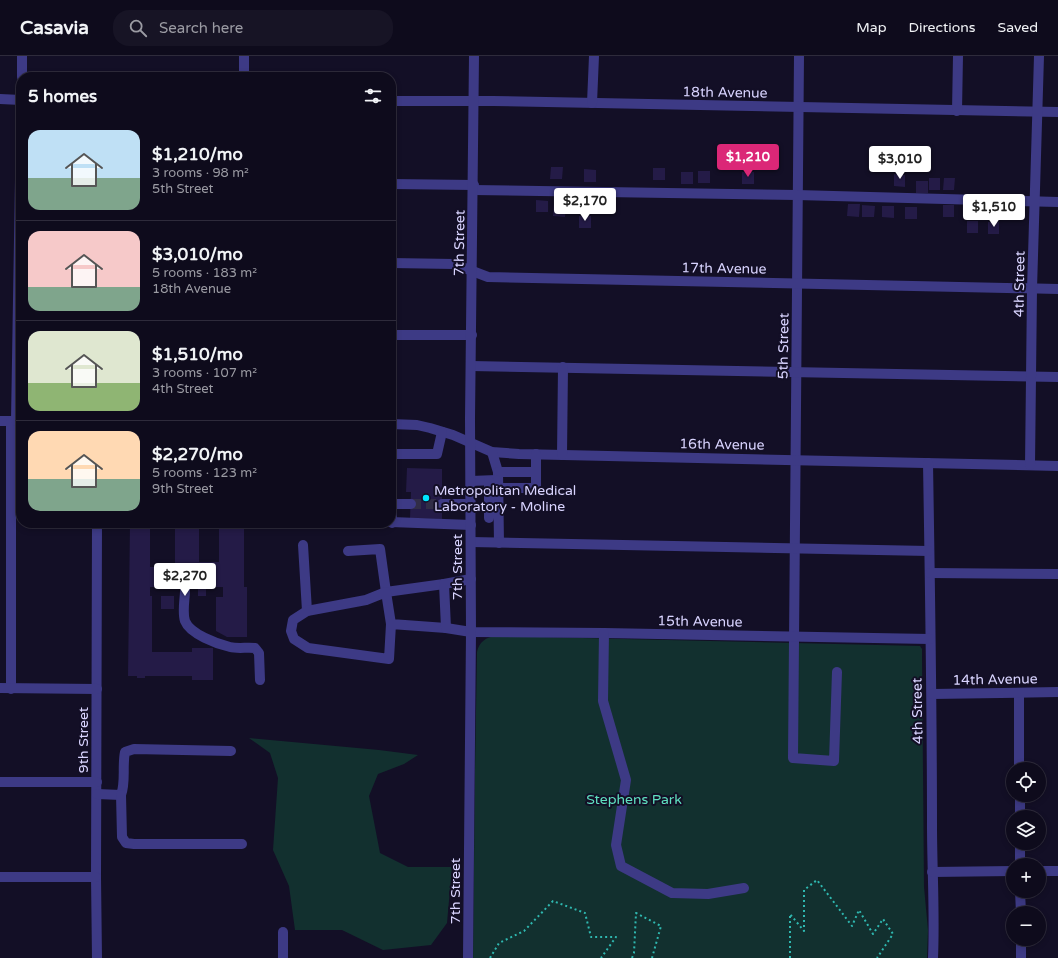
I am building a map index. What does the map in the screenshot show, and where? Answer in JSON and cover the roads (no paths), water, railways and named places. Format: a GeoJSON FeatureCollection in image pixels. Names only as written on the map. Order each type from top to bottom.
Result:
{"type":"FeatureCollection","features":[{"type":"Feature","properties":{"kind":"street"},"geometry":{"type":"LineString","coordinates":[[22,56],[22,72]]}},
{"type":"Feature","properties":{"kind":"street"},"geometry":{"type":"LineString","coordinates":[[244,56],[244,72]]}},
{"type":"Feature","properties":{"kind":"street","name":"7th Street"},"geometry":{"type":"LineString","coordinates":[[468,958],[471,522],[470,444],[474,188],[474,56]]}},
{"type":"Feature","properties":{"kind":"street"},"geometry":{"type":"LineString","coordinates":[[592,103],[594,56]]}},
{"type":"Feature","properties":{"kind":"street","name":"5th Street"},"geometry":{"type":"LineString","coordinates":[[799,56],[793,758],[834,761],[837,672]]}},
{"type":"Feature","properties":{"kind":"street"},"geometry":{"type":"LineString","coordinates":[[957,111],[958,56]]}},
{"type":"Feature","properties":{"kind":"street","name":"4th Street"},"geometry":{"type":"LineString","coordinates":[[1030,465],[1032,289],[1039,56]]}},
{"type":"Feature","properties":{"kind":"street"},"geometry":{"type":"LineString","coordinates":[[0,99],[16,100]]}},
{"type":"Feature","properties":{"kind":"street","name":"18th Avenue"},"geometry":{"type":"LineString","coordinates":[[396,101],[474,101],[1058,112]]}},
{"type":"Feature","properties":{"kind":"street"},"geometry":{"type":"LineString","coordinates":[[396,184],[474,188],[1058,202]]}},
{"type":"Feature","properties":{"kind":"street","name":"17th Avenue"},"geometry":{"type":"LineString","coordinates":[[396,264],[454,264],[488,277],[1058,290]]}},
{"type":"Feature","properties":{"kind":"street"},"geometry":{"type":"LineString","coordinates":[[396,334],[472,335]]}},
{"type":"Feature","properties":{"kind":"street"},"geometry":{"type":"LineString","coordinates":[[471,366],[1058,377]]}},
{"type":"Feature","properties":{"kind":"street"},"geometry":{"type":"LineString","coordinates":[[562,455],[563,368]]}},
{"type":"Feature","properties":{"kind":"street"},"geometry":{"type":"LineString","coordinates":[[0,421],[16,421],[11,689]]}},
{"type":"Feature","properties":{"kind":"street","name":"16th Avenue"},"geometry":{"type":"LineString","coordinates":[[396,424],[416,425],[442,432],[492,452],[562,455],[1058,466]]}},
{"type":"Feature","properties":{"kind":"street"},"geometry":{"type":"LineString","coordinates":[[396,454],[437,454],[442,432]]}},
{"type":"Feature","properties":{"kind":"street"},"geometry":{"type":"LineString","coordinates":[[492,452],[496,480],[494,518],[499,543]]}},
{"type":"Feature","properties":{"kind":"street"},"geometry":{"type":"LineString","coordinates":[[470,480],[496,480],[536,488],[536,454]]}},
{"type":"Feature","properties":{"kind":"street","name":"4th Street"},"geometry":{"type":"LineString","coordinates":[[928,463],[932,694],[933,958]]}},
{"type":"Feature","properties":{"kind":"street"},"geometry":{"type":"LineString","coordinates":[[496,480],[536,472]]}},
{"type":"Feature","properties":{"kind":"street"},"geometry":{"type":"LineString","coordinates":[[396,504],[411,504]]}},
{"type":"Feature","properties":{"kind":"street"},"geometry":{"type":"LineString","coordinates":[[442,504],[471,504]]}},
{"type":"Feature","properties":{"kind":"street"},"geometry":{"type":"LineString","coordinates":[[396,522],[471,522],[494,518]]}},
{"type":"Feature","properties":{"kind":"street","name":"9th Street"},"geometry":{"type":"LineString","coordinates":[[97,528],[97,958]]}},
{"type":"Feature","properties":{"kind":"street"},"geometry":{"type":"LineString","coordinates":[[470,542],[930,551]]}},
{"type":"Feature","properties":{"kind":"street"},"geometry":{"type":"LineString","coordinates":[[302,545],[307,611]]}},
{"type":"Feature","properties":{"kind":"street"},"geometry":{"type":"LineString","coordinates":[[348,551],[380,549],[386,592],[391,624],[389,659],[308,648],[294,639],[291,631],[293,620],[307,611],[366,600],[386,592],[470,579]]}},
{"type":"Feature","properties":{"kind":"street"},"geometry":{"type":"LineString","coordinates":[[930,573],[1058,574]]}},
{"type":"Feature","properties":{"kind":"street"},"geometry":{"type":"LineString","coordinates":[[444,584],[446,628]]}},
{"type":"Feature","properties":{"kind":"street"},"geometry":{"type":"LineString","coordinates":[[184,590],[184,619],[187,624],[199,636],[231,647],[255,648],[259,653],[260,680]]}},
{"type":"Feature","properties":{"kind":"street","name":"15th Avenue"},"geometry":{"type":"LineString","coordinates":[[391,624],[446,628],[470,632],[930,639]]}},
{"type":"Feature","properties":{"kind":"street"},"geometry":{"type":"LineString","coordinates":[[604,633],[603,701],[626,780],[616,845],[621,866],[672,893],[708,894],[744,888]]}},
{"type":"Feature","properties":{"kind":"street"},"geometry":{"type":"LineString","coordinates":[[0,688],[97,689]]}},
{"type":"Feature","properties":{"kind":"street","name":"14th Avenue"},"geometry":{"type":"LineString","coordinates":[[932,694],[1058,692]]}},
{"type":"Feature","properties":{"kind":"street"},"geometry":{"type":"LineString","coordinates":[[1019,693],[1019,762]]}},
{"type":"Feature","properties":{"kind":"street"},"geometry":{"type":"LineString","coordinates":[[231,751],[134,749],[125,752],[123,790],[121,795],[122,837],[126,843],[134,844],[242,844]]}},
{"type":"Feature","properties":{"kind":"street"},"geometry":{"type":"LineString","coordinates":[[0,782],[97,782]]}},
{"type":"Feature","properties":{"kind":"street"},"geometry":{"type":"LineString","coordinates":[[97,794],[121,795]]}},
{"type":"Feature","properties":{"kind":"street"},"geometry":{"type":"LineString","coordinates":[[932,872],[1006,871]]}},
{"type":"Feature","properties":{"kind":"street"},"geometry":{"type":"LineString","coordinates":[[1046,871],[1058,871]]}},
{"type":"Feature","properties":{"kind":"street"},"geometry":{"type":"LineString","coordinates":[[0,877],[96,876]]}},
{"type":"Feature","properties":{"kind":"street"},"geometry":{"type":"LineString","coordinates":[[283,932],[283,958]]}},
{"type":"Feature","properties":{"kind":"street"},"geometry":{"type":"LineString","coordinates":[[1021,946],[1021,958]]}},
{"type":"Feature","properties":{"kind":"tunnel"},"geometry":{"type":"LineString","coordinates":[[411,504],[442,504]]}},
{"type":"Feature","properties":{"kind":"place","name":"Metropolitan Medical Laboratory - Moline"},"geometry":{"type":"Point","coordinates":[426,498]}},
{"type":"Feature","properties":{"kind":"park label","name":"Stephens Park"},"geometry":{"type":"Point","coordinates":[634,799]}}]}
